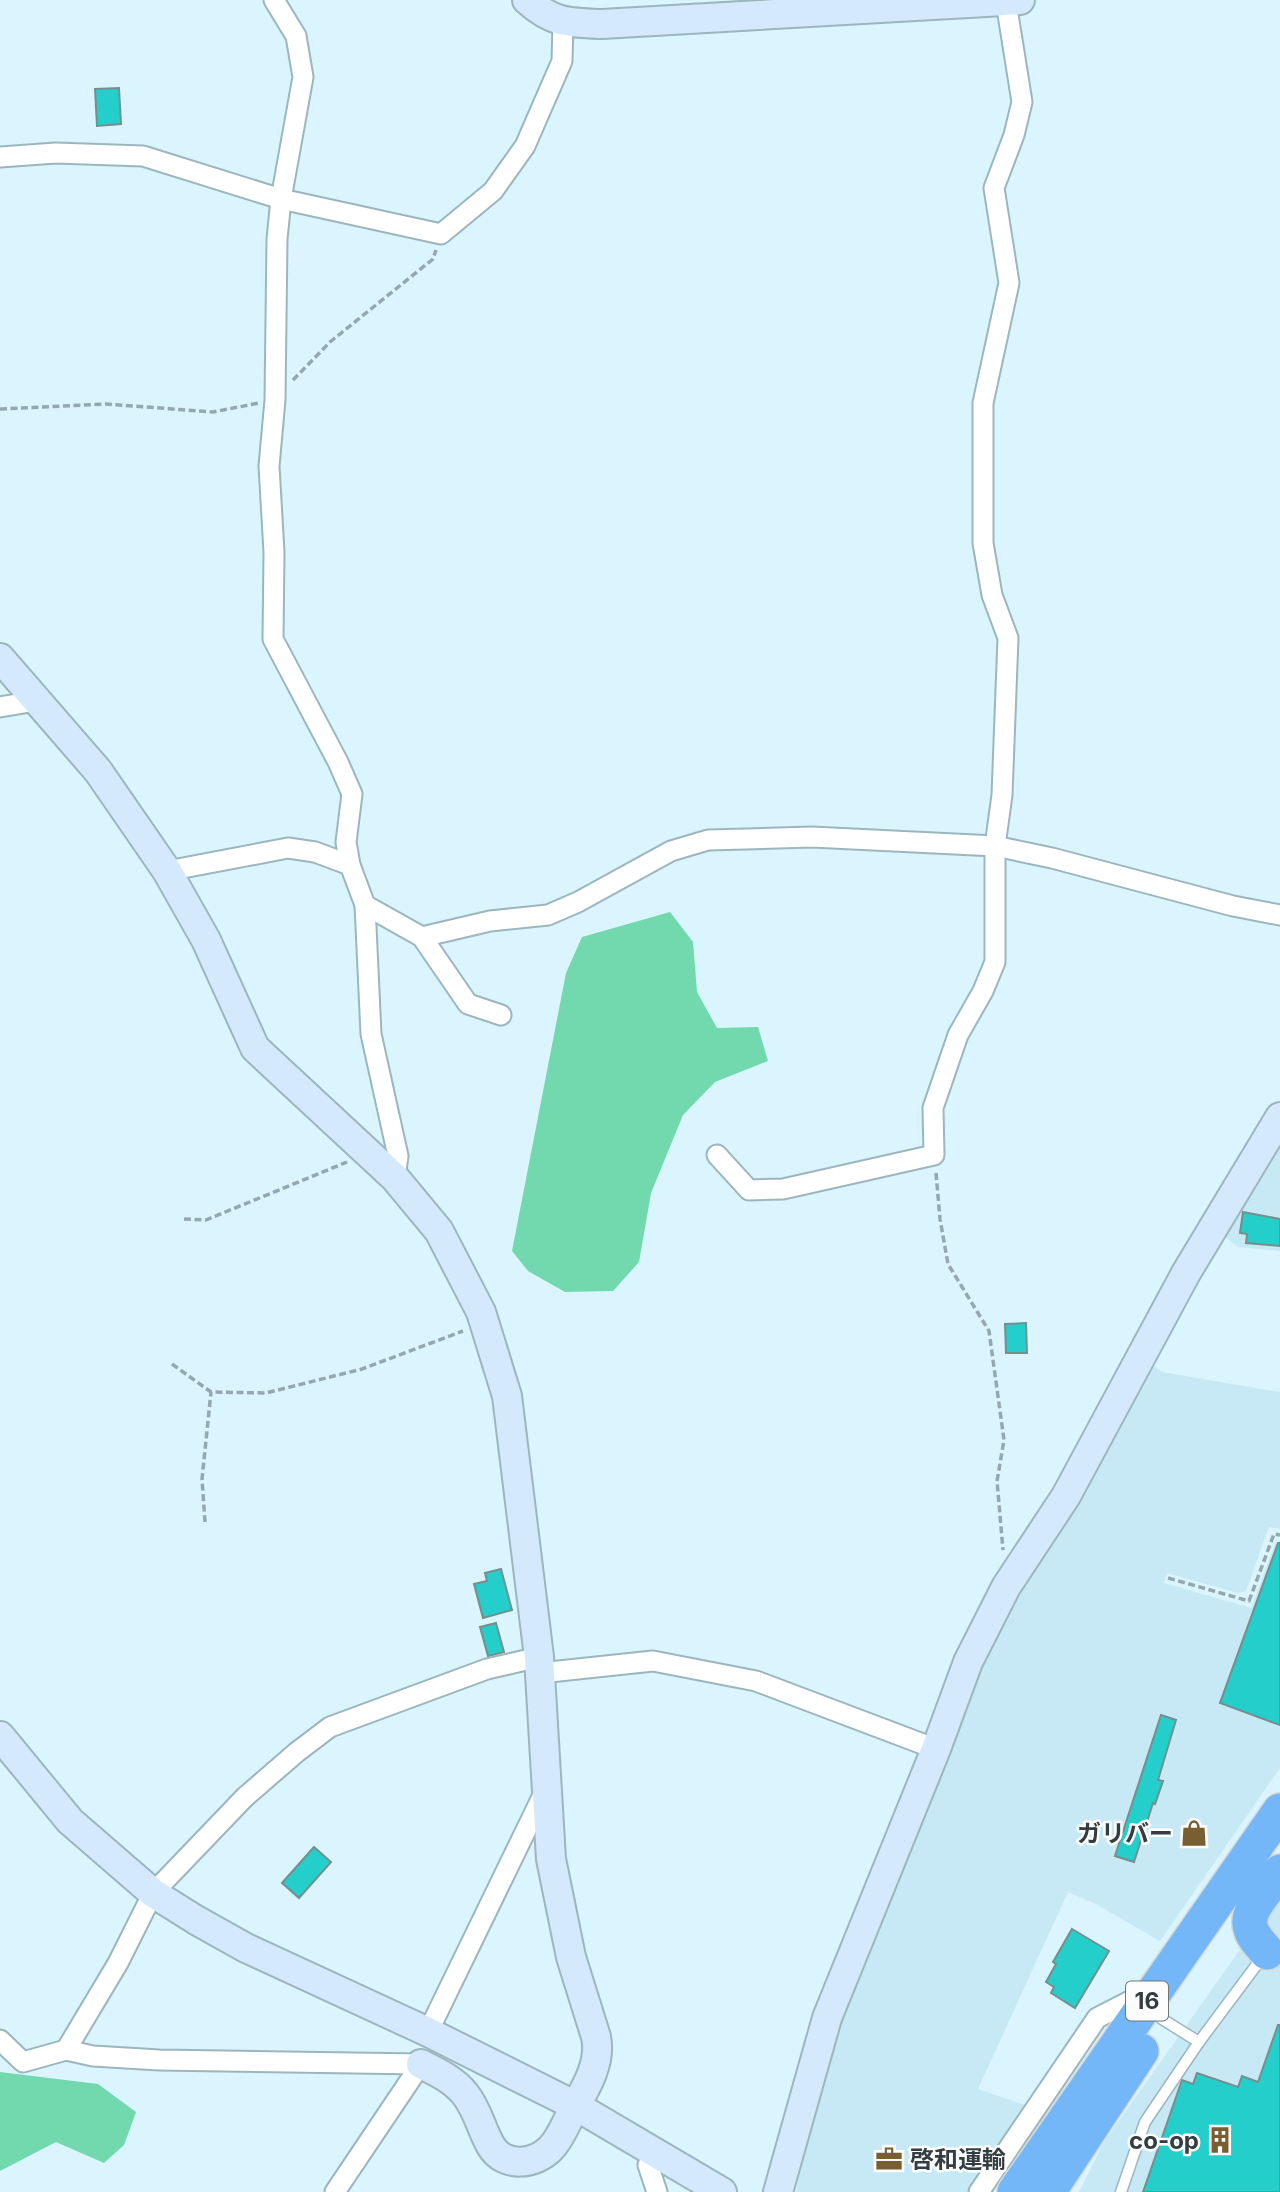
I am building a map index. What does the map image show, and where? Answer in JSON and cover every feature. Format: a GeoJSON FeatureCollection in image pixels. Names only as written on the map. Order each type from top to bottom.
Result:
{"type":"FeatureCollection","features":[{"type":"Feature","properties":{"kind":"highway","name":"16"},"geometry":{"type":"LineString","coordinates":[[1048,2192],[1152,2014],[1280,1811]]}},
{"type":"Feature","properties":{"kind":"highway","name":"16"},"geometry":{"type":"LineString","coordinates":[[1015,2192],[1045,2121],[1152,2014],[1280,1849]]}},
{"type":"Feature","properties":{"kind":"highway"},"geometry":{"type":"LineString","coordinates":[[1266,1952],[1251,1931],[1249,1922],[1252,1912],[1280,1872]]}},
{"type":"Feature","properties":{"kind":"street"},"geometry":{"type":"LineString","coordinates":[[274,0],[296,36],[303,76],[281,200],[277,239],[275,400],[269,466],[274,552],[273,639],[352,794],[346,842],[350,865],[365,905],[371,1034],[398,1156],[395,1178]]}},
{"type":"Feature","properties":{"kind":"street"},"geometry":{"type":"LineString","coordinates":[[527,0],[540,11],[564,23],[602,24],[1011,1],[1022,102],[1014,135],[994,188],[1009,283],[983,403],[983,542],[992,594],[1009,638],[1002,795],[995,846],[995,962],[983,991],[958,1035],[933,1108],[934,1155],[783,1189],[749,1189],[717,1155]]}},
{"type":"Feature","properties":{"kind":"street"},"geometry":{"type":"LineString","coordinates":[[0,157],[56,153],[143,156],[281,200],[441,234],[493,191],[525,146],[562,61],[564,23]]}},
{"type":"Feature","properties":{"kind":"street"},"geometry":{"type":"LineString","coordinates":[[0,658],[97,771],[167,871],[206,940],[255,1048],[395,1178],[439,1231],[481,1312],[507,1396],[540,1665],[551,1859],[571,1957],[599,2048],[592,2073],[552,2148],[538,2158],[523,2162],[505,2160],[491,2148],[477,2112],[464,2092],[445,2076],[421,2064],[159,2060],[93,2056],[66,2050],[23,2063],[0,2040]]}},
{"type":"Feature","properties":{"kind":"street"},"geometry":{"type":"LineString","coordinates":[[0,707],[36,701]]}},
{"type":"Feature","properties":{"kind":"street"},"geometry":{"type":"LineString","coordinates":[[422,937],[491,921],[548,915],[578,902],[671,851],[708,840],[812,836],[995,846],[1052,858],[1233,906],[1280,915]]}},
{"type":"Feature","properties":{"kind":"street"},"geometry":{"type":"LineString","coordinates":[[167,871],[288,848],[315,852],[350,865]]}},
{"type":"Feature","properties":{"kind":"street"},"geometry":{"type":"LineString","coordinates":[[365,905],[422,937],[468,1004],[501,1015]]}},
{"type":"Feature","properties":{"kind":"street"},"geometry":{"type":"LineString","coordinates":[[778,2192],[827,2018],[936,1749],[968,1662],[1006,1587],[1066,1496],[1186,1273],[1280,1117]]}},
{"type":"Feature","properties":{"kind":"street"},"geometry":{"type":"LineString","coordinates":[[66,2050],[118,1963],[153,1893],[245,1797],[330,1727],[487,1669],[653,1661],[756,1681],[936,1749]]}},
{"type":"Feature","properties":{"kind":"street"},"geometry":{"type":"LineString","coordinates":[[0,1736],[69,1821],[153,1893],[246,1948],[428,2032],[576,2106],[722,2192]]}},
{"type":"Feature","properties":{"kind":"street"},"geometry":{"type":"LineString","coordinates":[[428,2032],[547,1787]]}},
{"type":"Feature","properties":{"kind":"street"},"geometry":{"type":"LineString","coordinates":[[335,2192],[421,2064]]}},
{"type":"Feature","properties":{"kind":"street"},"geometry":{"type":"LineString","coordinates":[[979,2192],[1045,2121]]}},
{"type":"Feature","properties":{"kind":"street"},"geometry":{"type":"LineString","coordinates":[[648,2165],[657,2192]]}},
{"type":"Feature","properties":{"kind":"lane"},"geometry":{"type":"LineString","coordinates":[[1121,2192],[1145,2122],[1199,2042],[1266,1952]]}},
{"type":"Feature","properties":{"kind":"lane"},"geometry":{"type":"LineString","coordinates":[[1152,2014],[1199,2042]]}},
{"type":"Feature","properties":{"kind":"path"},"geometry":{"type":"LineString","coordinates":[[0,409],[106,404],[213,412],[275,400],[330,342],[433,259],[441,234]]}},
{"type":"Feature","properties":{"kind":"path"},"geometry":{"type":"LineString","coordinates":[[184,1219],[206,1220],[369,1153]]}},
{"type":"Feature","properties":{"kind":"path"},"geometry":{"type":"LineString","coordinates":[[934,1155],[940,1219],[948,1264],[989,1331],[1004,1440],[997,1481],[1006,1587]]}},
{"type":"Feature","properties":{"kind":"path"},"geometry":{"type":"LineString","coordinates":[[172,1364],[211,1392],[265,1393],[362,1369],[485,1323]]}},
{"type":"Feature","properties":{"kind":"path"},"geometry":{"type":"LineString","coordinates":[[205,1522],[202,1479],[211,1392]]}},
{"type":"Feature","properties":{"kind":"path"},"geometry":{"type":"LineString","coordinates":[[1168,1578],[1249,1601],[1273,1534],[1280,1535]]}},
{"type":"Feature","properties":{"kind":"shaded area"},"geometry":{"type":"Polygon","coordinates":[[[1280,1139],[1280,1251],[1238,1247],[1224,1236],[1280,1139]]]}},
{"type":"Feature","properties":{"kind":"shaded area"},"geometry":{"type":"Polygon","coordinates":[[[1150,1363],[1162,1372],[1280,1392],[1280,1529],[1269,1527],[1246,1591],[1238,1593],[1167,1573],[1164,1583],[1251,1608],[1275,1544],[1280,1541],[1280,1768],[1160,1941],[1094,1903],[1068,1892],[978,2089],[1031,2107],[973,2192],[796,2192],[804,2145],[829,2042],[983,1656],[1150,1363]]]}},
{"type":"Feature","properties":{"kind":"shaded area"},"geometry":{"type":"Polygon","coordinates":[[[1280,1893],[1280,2192],[1079,2192],[1104,2142],[1280,1893]]]}},
{"type":"Feature","properties":{"kind":"green space"},"geometry":{"type":"Polygon","coordinates":[[[670,912],[693,942],[697,992],[717,1028],[758,1027],[768,1061],[715,1082],[683,1115],[651,1193],[639,1262],[613,1291],[565,1292],[528,1271],[512,1251],[566,973],[582,937],[670,912]]]}},
{"type":"Feature","properties":{"kind":"green space"},"geometry":{"type":"Polygon","coordinates":[[[0,2072],[98,2084],[136,2112],[124,2145],[104,2163],[56,2142],[0,2171],[0,2072]]]}},
{"type":"Feature","properties":{"kind":"building"},"geometry":{"type":"Polygon","coordinates":[[[119,88],[121,124],[97,126],[95,89],[119,88]]]}},
{"type":"Feature","properties":{"kind":"building"},"geometry":{"type":"Polygon","coordinates":[[[1243,1212],[1280,1219],[1280,1246],[1246,1243],[1247,1234],[1240,1233],[1243,1212]]]}},
{"type":"Feature","properties":{"kind":"building"},"geometry":{"type":"Polygon","coordinates":[[[1026,1323],[1027,1353],[1006,1353],[1005,1324],[1026,1323]]]}},
{"type":"Feature","properties":{"kind":"building"},"geometry":{"type":"Polygon","coordinates":[[[1280,1543],[1280,1725],[1220,1703],[1280,1543]]]}},
{"type":"Feature","properties":{"kind":"building"},"geometry":{"type":"Polygon","coordinates":[[[501,1569],[512,1610],[483,1618],[474,1584],[487,1581],[485,1573],[501,1569]]]}},
{"type":"Feature","properties":{"kind":"building"},"geometry":{"type":"Polygon","coordinates":[[[496,1623],[504,1652],[488,1656],[480,1627],[496,1623]]]}},
{"type":"Feature","properties":{"kind":"building"},"geometry":{"type":"Polygon","coordinates":[[[1161,1715],[1176,1720],[1158,1780],[1163,1781],[1134,1862],[1115,1856],[1161,1715]]]}},
{"type":"Feature","properties":{"kind":"building"},"geometry":{"type":"Polygon","coordinates":[[[314,1847],[331,1862],[299,1898],[282,1883],[314,1847]]]}},
{"type":"Feature","properties":{"kind":"building"},"geometry":{"type":"Polygon","coordinates":[[[1072,1929],[1109,1951],[1075,2008],[1051,1993],[1054,1987],[1046,1982],[1056,1964],[1053,1962],[1072,1929]]]}},
{"type":"Feature","properties":{"kind":"building","name":"co-op"},"geometry":{"type":"Polygon","coordinates":[[[1278,2025],[1280,2192],[1143,2192],[1182,2080],[1193,2084],[1197,2073],[1238,2087],[1242,2076],[1258,2082],[1278,2025]]]}},
{"type":"Feature","properties":{"kind":"place","name":"ガリバー"},"geometry":{"type":"Point","coordinates":[1194,1833]}},
{"type":"Feature","properties":{"kind":"place","name":"co-op"},"geometry":{"type":"Point","coordinates":[1220,2140]}},
{"type":"Feature","properties":{"kind":"place","name":"啓和運輸"},"geometry":{"type":"Point","coordinates":[889,2159]}}]}
